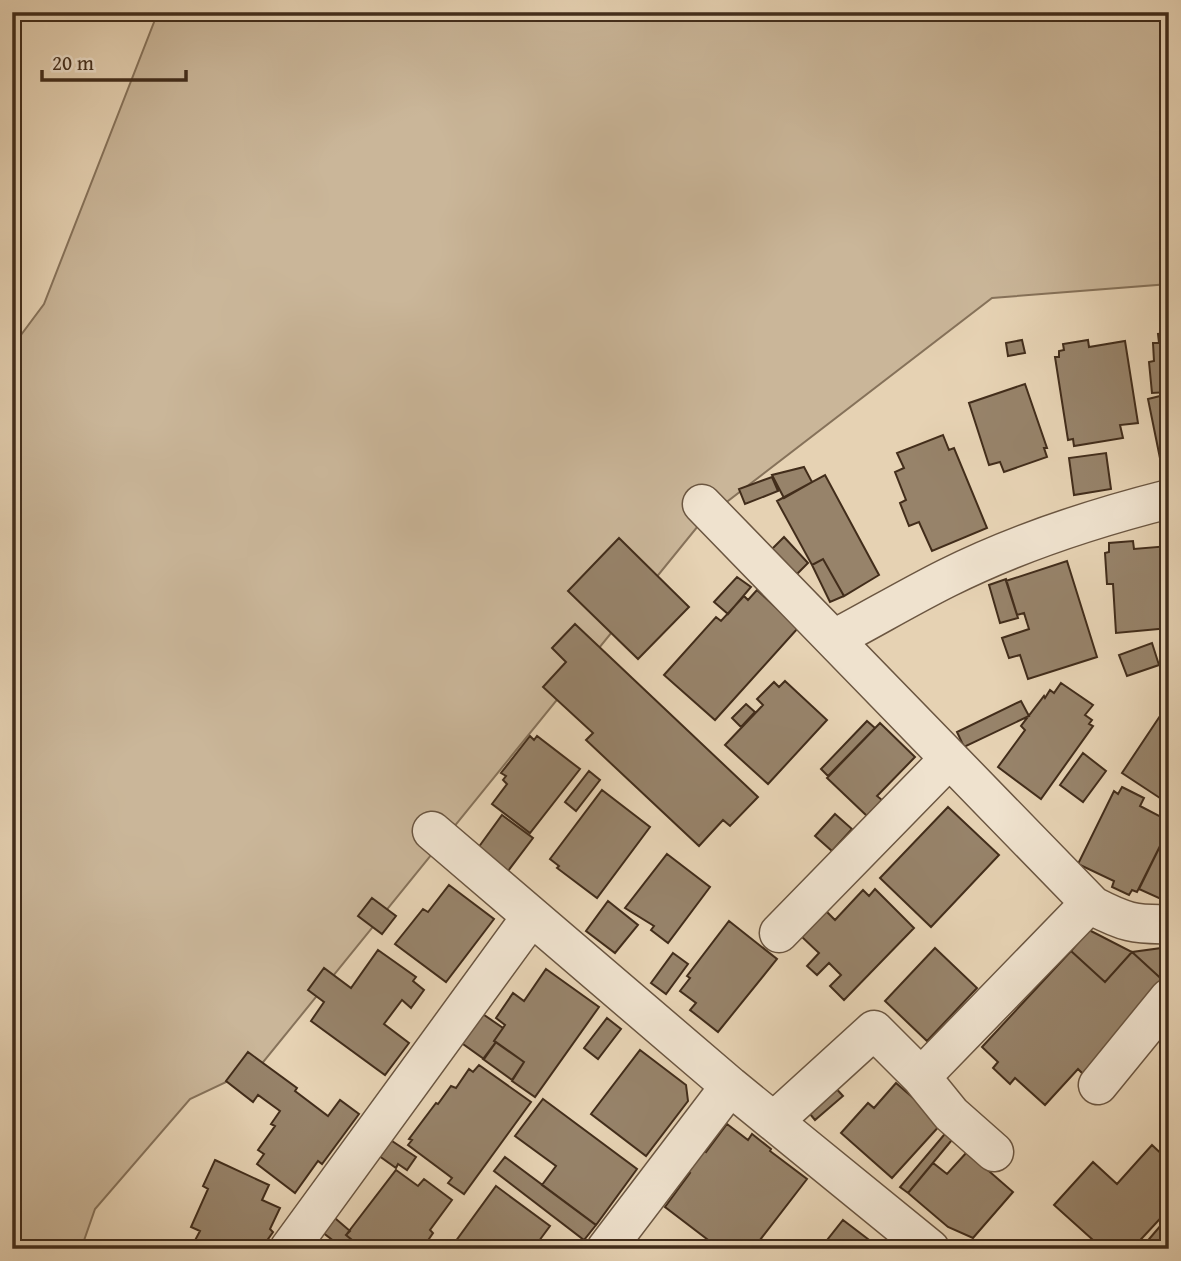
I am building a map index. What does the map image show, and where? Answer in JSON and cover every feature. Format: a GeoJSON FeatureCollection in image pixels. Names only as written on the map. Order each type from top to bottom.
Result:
{"type":"FeatureCollection","features":[{"type":"Feature","properties":{"kind":"street"},"geometry":{"type":"LineString","coordinates":[[834,639],[949,577],[1018,547],[1109,514],[1169,499]]}},
{"type":"Feature","properties":{"kind":"street"},"geometry":{"type":"LineString","coordinates":[[702,504],[1090,903],[1118,919],[1141,925],[1169,924]]}},
{"type":"Feature","properties":{"kind":"street"},"geometry":{"type":"LineString","coordinates":[[779,933],[949,759]]}},
{"type":"Feature","properties":{"kind":"street"},"geometry":{"type":"LineString","coordinates":[[432,831],[730,1086],[930,1249]]}},
{"type":"Feature","properties":{"kind":"street"},"geometry":{"type":"LineString","coordinates":[[921,1077],[1090,903]]}},
{"type":"Feature","properties":{"kind":"street"},"geometry":{"type":"LineString","coordinates":[[289,1249],[531,917]]}},
{"type":"Feature","properties":{"kind":"street"},"geometry":{"type":"LineString","coordinates":[[1097,1085],[1169,998]]}},
{"type":"Feature","properties":{"kind":"street"},"geometry":{"type":"LineString","coordinates":[[774,1121],[874,1030],[921,1077],[951,1114],[994,1152]]}},
{"type":"Feature","properties":{"kind":"street"},"geometry":{"type":"LineString","coordinates":[[606,1249],[730,1086]]}},
{"type":"Feature","properties":{"kind":"shaded area"},"geometry":{"type":"Polygon","coordinates":[[[158,12],[1169,12],[1169,284],[992,298],[702,521],[260,1066],[190,1099],[95,1209],[81,1249],[12,1249],[12,347],[44,304],[158,12]]]}},
{"type":"Feature","properties":{"kind":"building"},"geometry":{"type":"Polygon","coordinates":[[[1169,333],[1169,409],[1168,392],[1152,393],[1149,362],[1154,361],[1153,343],[1159,343],[1158,334],[1169,333]]]}},
{"type":"Feature","properties":{"kind":"building"},"geometry":{"type":"Polygon","coordinates":[[[1022,340],[1025,353],[1008,356],[1006,343],[1022,340]]]}},
{"type":"Feature","properties":{"kind":"building"},"geometry":{"type":"Polygon","coordinates":[[[1088,340],[1089,347],[1125,341],[1138,423],[1120,425],[1123,438],[1074,446],[1073,439],[1068,440],[1055,357],[1059,357],[1059,351],[1064,350],[1063,344],[1088,340]]]}},
{"type":"Feature","properties":{"kind":"building"},"geometry":{"type":"Polygon","coordinates":[[[1025,384],[1047,448],[1044,448],[1047,457],[1004,472],[1000,462],[989,465],[969,403],[1025,384]]]}},
{"type":"Feature","properties":{"kind":"building"},"geometry":{"type":"Polygon","coordinates":[[[1160,396],[1169,433],[1169,472],[1163,473],[1148,399],[1160,396]]]}},
{"type":"Feature","properties":{"kind":"building"},"geometry":{"type":"Polygon","coordinates":[[[943,435],[949,450],[954,448],[987,528],[932,551],[919,522],[909,526],[900,503],[906,500],[895,472],[904,468],[897,453],[943,435]]]}},
{"type":"Feature","properties":{"kind":"building"},"geometry":{"type":"Polygon","coordinates":[[[1106,453],[1111,489],[1074,495],[1069,458],[1106,453]]]}},
{"type":"Feature","properties":{"kind":"building"},"geometry":{"type":"Polygon","coordinates":[[[804,467],[812,482],[784,498],[772,475],[804,467]]]}},
{"type":"Feature","properties":{"kind":"building"},"geometry":{"type":"Polygon","coordinates":[[[825,475],[879,575],[844,596],[823,559],[812,565],[777,501],[825,475]]]}},
{"type":"Feature","properties":{"kind":"building"},"geometry":{"type":"Polygon","coordinates":[[[772,477],[778,491],[745,504],[739,489],[772,477]]]}},
{"type":"Feature","properties":{"kind":"building"},"geometry":{"type":"Polygon","coordinates":[[[784,537],[808,563],[795,576],[770,551],[784,537]]]}},
{"type":"Feature","properties":{"kind":"building"},"geometry":{"type":"Polygon","coordinates":[[[619,538],[689,607],[638,659],[568,591],[619,538]]]}},
{"type":"Feature","properties":{"kind":"building"},"geometry":{"type":"Polygon","coordinates":[[[1133,541],[1134,549],[1169,546],[1169,628],[1116,633],[1113,584],[1107,584],[1105,553],[1109,552],[1109,543],[1133,541]]]}},
{"type":"Feature","properties":{"kind":"building"},"geometry":{"type":"Polygon","coordinates":[[[823,559],[844,596],[830,602],[812,565],[823,559]]]}},
{"type":"Feature","properties":{"kind":"building"},"geometry":{"type":"Polygon","coordinates":[[[1067,561],[1097,657],[1028,679],[1020,655],[1009,658],[1002,638],[1029,629],[1024,613],[1017,615],[1006,581],[1067,561]]]}},
{"type":"Feature","properties":{"kind":"building"},"geometry":{"type":"Polygon","coordinates":[[[737,577],[751,587],[728,614],[714,602],[737,577]]]}},
{"type":"Feature","properties":{"kind":"building"},"geometry":{"type":"Polygon","coordinates":[[[1006,579],[1018,618],[1000,623],[989,585],[1006,579]]]}},
{"type":"Feature","properties":{"kind":"building"},"geometry":{"type":"Polygon","coordinates":[[[757,590],[798,628],[715,720],[664,675],[716,617],[721,621],[744,596],[748,600],[757,590]]]}},
{"type":"Feature","properties":{"kind":"building"},"geometry":{"type":"Polygon","coordinates":[[[575,624],[758,797],[730,826],[723,820],[699,846],[586,740],[593,733],[543,687],[566,662],[552,648],[575,624]]]}},
{"type":"Feature","properties":{"kind":"building"},"geometry":{"type":"Polygon","coordinates":[[[1152,643],[1159,665],[1127,676],[1119,655],[1152,643]]]}},
{"type":"Feature","properties":{"kind":"building"},"geometry":{"type":"Polygon","coordinates":[[[785,681],[827,720],[768,784],[725,745],[763,705],[757,699],[774,682],[779,687],[785,681]]]}},
{"type":"Feature","properties":{"kind":"building"},"geometry":{"type":"Polygon","coordinates":[[[1061,683],[1093,705],[1085,715],[1092,720],[1089,724],[1093,726],[1041,799],[998,767],[1025,730],[1021,726],[1044,696],[1045,698],[1050,690],[1054,693],[1061,683]]]}},
{"type":"Feature","properties":{"kind":"building"},"geometry":{"type":"Polygon","coordinates":[[[1021,701],[1029,716],[964,747],[957,732],[1021,701]]]}},
{"type":"Feature","properties":{"kind":"building"},"geometry":{"type":"Polygon","coordinates":[[[746,704],[755,712],[741,727],[732,718],[746,704]]]}},
{"type":"Feature","properties":{"kind":"building"},"geometry":{"type":"Polygon","coordinates":[[[1169,705],[1169,804],[1122,773],[1169,705]]]}},
{"type":"Feature","properties":{"kind":"building"},"geometry":{"type":"Polygon","coordinates":[[[867,721],[875,728],[828,776],[821,769],[867,721]]]}},
{"type":"Feature","properties":{"kind":"building"},"geometry":{"type":"Polygon","coordinates":[[[880,723],[915,757],[877,796],[882,800],[867,816],[827,778],[880,723]]]}},
{"type":"Feature","properties":{"kind":"building"},"geometry":{"type":"Polygon","coordinates":[[[530,736],[534,740],[537,736],[580,769],[530,833],[492,804],[507,784],[503,780],[506,776],[501,773],[530,736]]]}},
{"type":"Feature","properties":{"kind":"building"},"geometry":{"type":"Polygon","coordinates":[[[1083,753],[1106,771],[1083,802],[1060,785],[1083,753]]]}},
{"type":"Feature","properties":{"kind":"building"},"geometry":{"type":"Polygon","coordinates":[[[589,771],[600,780],[576,811],[565,802],[589,771]]]}},
{"type":"Feature","properties":{"kind":"building"},"geometry":{"type":"Polygon","coordinates":[[[1122,787],[1144,798],[1140,806],[1169,821],[1169,828],[1137,892],[1132,890],[1129,895],[1112,887],[1114,881],[1078,864],[1114,791],[1118,794],[1122,787]]]}},
{"type":"Feature","properties":{"kind":"building"},"geometry":{"type":"Polygon","coordinates":[[[602,790],[650,827],[597,898],[557,868],[559,866],[550,859],[602,790]]]}},
{"type":"Feature","properties":{"kind":"building"},"geometry":{"type":"Polygon","coordinates":[[[948,807],[999,855],[931,927],[880,878],[948,807]]]}},
{"type":"Feature","properties":{"kind":"building"},"geometry":{"type":"Polygon","coordinates":[[[835,814],[852,829],[832,851],[815,836],[835,814]]]}},
{"type":"Feature","properties":{"kind":"building"},"geometry":{"type":"Polygon","coordinates":[[[502,815],[533,838],[508,871],[478,848],[502,815]]]}},
{"type":"Feature","properties":{"kind":"building"},"geometry":{"type":"Polygon","coordinates":[[[1169,828],[1169,882],[1161,899],[1139,889],[1169,828]]]}},
{"type":"Feature","properties":{"kind":"building"},"geometry":{"type":"Polygon","coordinates":[[[667,854],[710,887],[668,943],[651,930],[654,926],[625,908],[667,854]]]}},
{"type":"Feature","properties":{"kind":"building"},"geometry":{"type":"Polygon","coordinates":[[[449,885],[494,919],[446,982],[395,944],[423,909],[428,912],[449,885]]]}},
{"type":"Feature","properties":{"kind":"building"},"geometry":{"type":"Polygon","coordinates":[[[875,889],[914,928],[844,1000],[830,986],[841,975],[829,963],[817,975],[807,966],[819,953],[802,937],[826,911],[835,920],[863,890],[869,896],[875,889]]]}},
{"type":"Feature","properties":{"kind":"building"},"geometry":{"type":"Polygon","coordinates":[[[372,898],[396,916],[382,934],[358,916],[372,898]]]}},
{"type":"Feature","properties":{"kind":"building"},"geometry":{"type":"Polygon","coordinates":[[[608,901],[638,925],[615,953],[586,931],[608,901]]]}},
{"type":"Feature","properties":{"kind":"building"},"geometry":{"type":"Polygon","coordinates":[[[729,921],[777,959],[718,1032],[690,1010],[696,1003],[680,991],[690,978],[687,976],[729,921]]]}},
{"type":"Feature","properties":{"kind":"building"},"geometry":{"type":"Polygon","coordinates":[[[1089,930],[1132,952],[1105,982],[1071,951],[1089,930]]]}},
{"type":"Feature","properties":{"kind":"building"},"geometry":{"type":"Polygon","coordinates":[[[1169,947],[1167,984],[1132,952],[1169,947]]]}},
{"type":"Feature","properties":{"kind":"building"},"geometry":{"type":"Polygon","coordinates":[[[935,948],[977,988],[927,1041],[885,1001],[935,948]]]}},
{"type":"Feature","properties":{"kind":"building"},"geometry":{"type":"Polygon","coordinates":[[[378,950],[416,977],[413,981],[424,990],[411,1008],[402,1000],[384,1024],[409,1043],[385,1075],[311,1021],[324,1002],[308,990],[324,968],[351,988],[378,950]]]}},
{"type":"Feature","properties":{"kind":"building"},"geometry":{"type":"Polygon","coordinates":[[[1071,951],[1105,982],[1132,952],[1167,984],[1084,1075],[1078,1069],[1045,1105],[1015,1078],[1010,1084],[993,1068],[998,1062],[982,1047],[1071,951]]]}},
{"type":"Feature","properties":{"kind":"building"},"geometry":{"type":"Polygon","coordinates":[[[673,953],[688,964],[666,994],[651,983],[673,953]]]}},
{"type":"Feature","properties":{"kind":"building"},"geometry":{"type":"Polygon","coordinates":[[[546,969],[599,1007],[535,1097],[512,1081],[524,1062],[494,1041],[505,1025],[496,1018],[513,993],[524,1001],[546,969]]]}},
{"type":"Feature","properties":{"kind":"building"},"geometry":{"type":"Polygon","coordinates":[[[477,1010],[503,1028],[484,1059],[456,1039],[477,1010]]]}},
{"type":"Feature","properties":{"kind":"building"},"geometry":{"type":"Polygon","coordinates":[[[607,1018],[621,1029],[598,1059],[584,1048],[607,1018]]]}},
{"type":"Feature","properties":{"kind":"building"},"geometry":{"type":"Polygon","coordinates":[[[496,1042],[524,1062],[512,1080],[483,1059],[496,1042]]]}},
{"type":"Feature","properties":{"kind":"building"},"geometry":{"type":"Polygon","coordinates":[[[640,1050],[686,1085],[688,1101],[646,1156],[591,1114],[640,1050]]]}},
{"type":"Feature","properties":{"kind":"building"},"geometry":{"type":"Polygon","coordinates":[[[248,1052],[297,1088],[295,1091],[328,1116],[340,1100],[359,1114],[322,1164],[318,1161],[295,1193],[257,1164],[264,1154],[258,1150],[275,1126],[271,1124],[280,1111],[258,1095],[253,1102],[226,1081],[248,1052]]]}},
{"type":"Feature","properties":{"kind":"building"},"geometry":{"type":"Polygon","coordinates":[[[479,1065],[531,1102],[464,1194],[448,1183],[452,1178],[408,1145],[412,1140],[409,1139],[451,1086],[456,1088],[469,1069],[473,1072],[479,1065]]]}},
{"type":"Feature","properties":{"kind":"building"},"geometry":{"type":"Polygon","coordinates":[[[896,1083],[942,1123],[892,1178],[841,1133],[868,1103],[874,1108],[896,1083]]]}},
{"type":"Feature","properties":{"kind":"building"},"geometry":{"type":"Polygon","coordinates":[[[832,1084],[843,1096],[815,1120],[805,1108],[832,1084]]]}},
{"type":"Feature","properties":{"kind":"building"},"geometry":{"type":"Polygon","coordinates":[[[543,1099],[637,1169],[596,1225],[542,1185],[556,1166],[515,1136],[543,1099]]]}},
{"type":"Feature","properties":{"kind":"building"},"geometry":{"type":"Polygon","coordinates":[[[727,1124],[748,1140],[752,1134],[807,1179],[753,1249],[720,1249],[665,1207],[690,1173],[686,1170],[702,1149],[706,1152],[727,1124]]]}},
{"type":"Feature","properties":{"kind":"building"},"geometry":{"type":"Polygon","coordinates":[[[949,1129],[956,1135],[908,1193],[900,1187],[949,1129]]]}},
{"type":"Feature","properties":{"kind":"building"},"geometry":{"type":"Polygon","coordinates":[[[386,1137],[416,1157],[407,1170],[398,1164],[396,1168],[375,1153],[386,1137]]]}},
{"type":"Feature","properties":{"kind":"building"},"geometry":{"type":"Polygon","coordinates":[[[1152,1145],[1169,1161],[1169,1209],[1132,1249],[1103,1249],[1054,1205],[1093,1162],[1117,1184],[1152,1145]]]}},
{"type":"Feature","properties":{"kind":"building"},"geometry":{"type":"Polygon","coordinates":[[[967,1152],[1013,1192],[973,1238],[948,1227],[908,1193],[933,1163],[947,1174],[967,1152]]]}},
{"type":"Feature","properties":{"kind":"building"},"geometry":{"type":"Polygon","coordinates":[[[505,1157],[596,1225],[584,1240],[494,1171],[505,1157]]]}},
{"type":"Feature","properties":{"kind":"building"},"geometry":{"type":"Polygon","coordinates":[[[215,1160],[269,1185],[262,1200],[280,1208],[270,1229],[273,1232],[261,1249],[199,1249],[192,1246],[200,1231],[191,1227],[208,1189],[203,1186],[215,1160]]]}},
{"type":"Feature","properties":{"kind":"building"},"geometry":{"type":"Polygon","coordinates":[[[396,1170],[418,1186],[424,1179],[452,1200],[430,1230],[433,1233],[422,1249],[363,1249],[346,1235],[396,1170]]]}},
{"type":"Feature","properties":{"kind":"building"},"geometry":{"type":"Polygon","coordinates":[[[496,1186],[550,1226],[533,1249],[527,1245],[524,1249],[450,1249],[496,1186]]]}},
{"type":"Feature","properties":{"kind":"building"},"geometry":{"type":"Polygon","coordinates":[[[329,1213],[350,1231],[346,1235],[363,1249],[344,1249],[317,1228],[329,1213]]]}},
{"type":"Feature","properties":{"kind":"building"},"geometry":{"type":"Polygon","coordinates":[[[843,1220],[881,1249],[820,1249],[843,1220]]]}},
{"type":"Feature","properties":{"kind":"building"},"geometry":{"type":"Polygon","coordinates":[[[1162,1224],[1169,1226],[1169,1249],[1143,1249],[1144,1245],[1162,1224]]]}}]}
